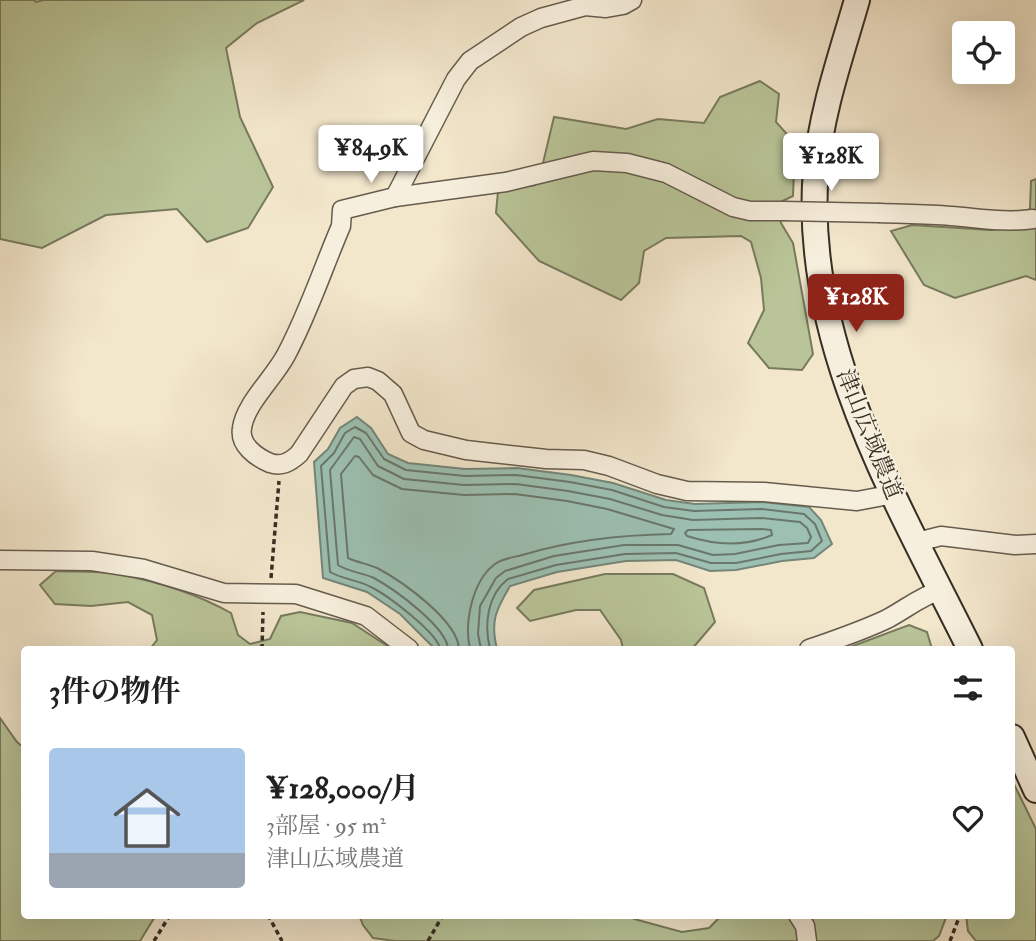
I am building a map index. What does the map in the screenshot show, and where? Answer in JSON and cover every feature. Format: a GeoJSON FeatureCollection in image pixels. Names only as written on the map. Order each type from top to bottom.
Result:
{"type":"FeatureCollection","features":[{"type":"Feature","properties":{"kind":"street"},"geometry":{"type":"LineString","coordinates":[[395,197],[456,79],[470,61],[521,27],[541,18],[585,6],[606,8],[623,5],[632,0]]}},
{"type":"Feature","properties":{"kind":"street","name":"津山広域農道"},"geometry":{"type":"LineString","coordinates":[[857,0],[828,98],[816,170],[815,235],[819,279],[833,337],[854,401],[894,494],[969,646]]}},
{"type":"Feature","properties":{"kind":"street"},"geometry":{"type":"LineString","coordinates":[[894,494],[857,502],[764,492],[687,491],[584,460],[533,457],[444,445],[424,440],[411,433],[393,394],[378,381],[368,377],[354,379],[344,386],[299,454],[290,462],[279,465],[251,452],[243,441],[241,429],[254,400],[275,376],[288,352],[341,226],[342,210],[395,197],[506,182],[593,161],[628,163],[666,173],[733,207],[750,211],[953,216],[1015,222],[1033,219]]}},
{"type":"Feature","properties":{"kind":"street"},"geometry":{"type":"LineString","coordinates":[[917,542],[941,536],[1015,545],[1036,544]]}},
{"type":"Feature","properties":{"kind":"street"},"geometry":{"type":"LineString","coordinates":[[0,560],[92,561],[144,569],[224,593],[296,594],[366,616],[405,646]]}},
{"type":"Feature","properties":{"kind":"street"},"geometry":{"type":"LineString","coordinates":[[818,646],[861,631],[925,595],[941,590]]}},
{"type":"Feature","properties":{"kind":"street"},"geometry":{"type":"LineString","coordinates":[[1015,744],[1036,790]]}},
{"type":"Feature","properties":{"kind":"street"},"geometry":{"type":"LineString","coordinates":[[801,919],[805,926],[807,941]]}},
{"type":"Feature","properties":{"kind":"path"},"geometry":{"type":"LineString","coordinates":[[262,646],[264,608],[270,593],[279,465]]}},
{"type":"Feature","properties":{"kind":"path"},"geometry":{"type":"LineString","coordinates":[[154,941],[168,919]]}},
{"type":"Feature","properties":{"kind":"path"},"geometry":{"type":"LineString","coordinates":[[270,919],[282,941]]}},
{"type":"Feature","properties":{"kind":"path"},"geometry":{"type":"LineString","coordinates":[[428,941],[441,919]]}},
{"type":"Feature","properties":{"kind":"path"},"geometry":{"type":"LineString","coordinates":[[950,941],[958,919]]}},
{"type":"Feature","properties":{"kind":"shaded area"},"geometry":{"type":"Polygon","coordinates":[[[0,0],[304,0],[257,23],[226,48],[240,117],[273,187],[248,228],[207,242],[177,209],[106,215],[42,248],[0,239],[0,0]]]}},
{"type":"Feature","properties":{"kind":"shaded area"},"geometry":{"type":"Polygon","coordinates":[[[760,81],[779,94],[776,122],[795,143],[793,196],[776,204],[781,223],[793,243],[813,354],[802,370],[769,368],[748,343],[764,310],[761,278],[751,242],[741,236],[666,238],[644,251],[639,283],[621,300],[539,261],[496,213],[498,191],[535,185],[554,117],[626,129],[658,119],[704,123],[720,97],[760,81]]]}},
{"type":"Feature","properties":{"kind":"shaded area"},"geometry":{"type":"Polygon","coordinates":[[[1036,179],[1036,280],[1026,276],[955,298],[924,285],[891,231],[912,225],[991,230],[1016,227],[1030,208],[1031,181],[1036,179]]]}},
{"type":"Feature","properties":{"kind":"shaded area"},"geometry":{"type":"Polygon","coordinates":[[[56,571],[117,574],[161,584],[218,606],[231,613],[238,635],[250,644],[270,639],[281,616],[300,612],[352,623],[387,646],[152,646],[157,640],[152,615],[128,602],[91,606],[55,604],[40,585],[56,571]]]}},
{"type":"Feature","properties":{"kind":"shaded area"},"geometry":{"type":"Polygon","coordinates":[[[605,574],[673,574],[704,588],[715,622],[695,646],[622,646],[600,610],[576,610],[530,621],[517,608],[534,590],[605,574]]]}},
{"type":"Feature","properties":{"kind":"shaded area"},"geometry":{"type":"Polygon","coordinates":[[[909,625],[927,632],[931,646],[853,646],[909,625]]]}},
{"type":"Feature","properties":{"kind":"shaded area"},"geometry":{"type":"Polygon","coordinates":[[[0,718],[21,745],[21,919],[154,919],[140,941],[0,941],[0,718]]]}},
{"type":"Feature","properties":{"kind":"shaded area"},"geometry":{"type":"Polygon","coordinates":[[[1015,786],[1036,829],[1036,941],[976,941],[968,931],[966,919],[1015,919],[1015,786]]]}},
{"type":"Feature","properties":{"kind":"shaded area"},"geometry":{"type":"Polygon","coordinates":[[[361,919],[634,919],[682,932],[709,928],[718,919],[945,919],[939,936],[933,941],[395,941],[373,938],[361,919]]]}},
{"type":"Feature","properties":{"kind":"water"},"geometry":{"type":"Polygon","coordinates":[[[357,417],[371,428],[388,454],[408,463],[465,469],[517,468],[571,475],[613,483],[666,500],[695,504],[762,502],[809,507],[821,520],[832,544],[814,558],[736,570],[710,571],[676,560],[626,561],[557,572],[510,586],[494,623],[496,646],[432,646],[400,614],[367,592],[323,578],[314,462],[328,449],[340,428],[357,417]]]}}]}
